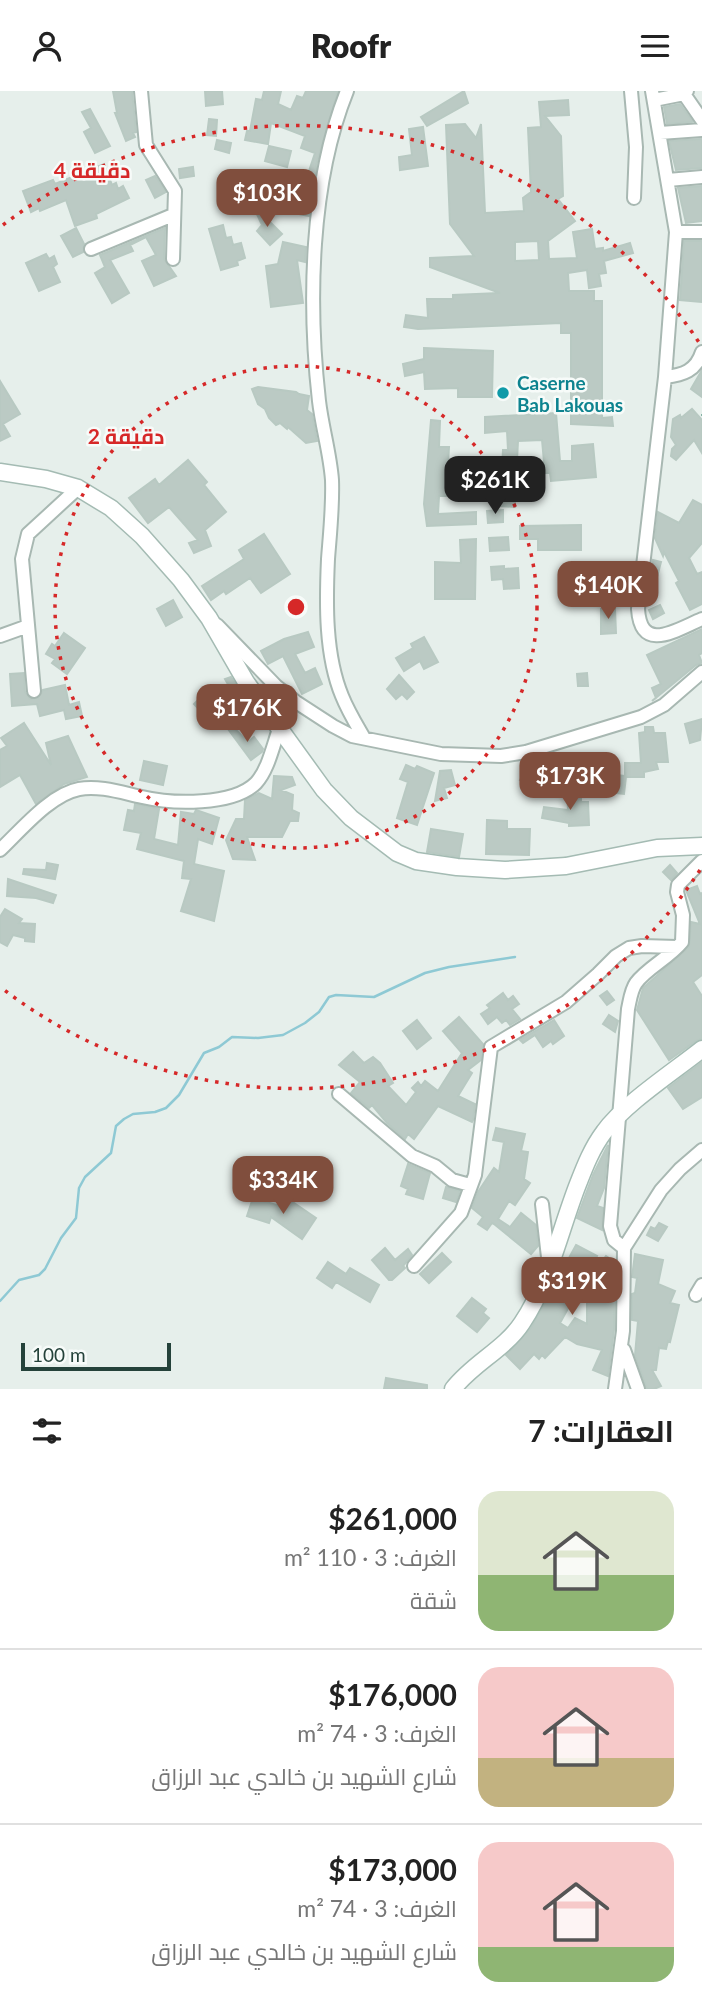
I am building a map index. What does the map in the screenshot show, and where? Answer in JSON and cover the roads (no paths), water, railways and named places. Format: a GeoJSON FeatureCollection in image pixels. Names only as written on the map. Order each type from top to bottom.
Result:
{"type":"FeatureCollection","features":[{"type":"Feature","properties":{"kind":"main road"},"geometry":{"type":"LineString","coordinates":[[0,472],[46,479],[78,488],[111,508],[142,536],[181,580],[209,618],[239,670],[324,790],[351,818],[397,853],[416,861],[505,870],[539,869],[657,848],[702,846]]}},
{"type":"Feature","properties":{"kind":"main road"},"geometry":{"type":"LineString","coordinates":[[453,1389],[516,1331],[543,1285],[590,1153],[604,1131],[617,1116],[702,1049]]}},
{"type":"Feature","properties":{"kind":"street"},"geometry":{"type":"LineString","coordinates":[[141,91],[146,145],[175,191],[173,259]]}},
{"type":"Feature","properties":{"kind":"street"},"geometry":{"type":"LineString","coordinates":[[347,91],[332,139],[323,183],[314,250],[315,315],[319,400],[332,482],[328,562],[331,654],[341,695],[364,738]]}},
{"type":"Feature","properties":{"kind":"street"},"geometry":{"type":"LineString","coordinates":[[631,91],[636,147],[634,198]]}},
{"type":"Feature","properties":{"kind":"street"},"geometry":{"type":"LineString","coordinates":[[702,120],[686,92],[653,96],[676,232],[665,377],[638,609],[639,622],[644,631],[654,636],[667,634],[702,619]]}},
{"type":"Feature","properties":{"kind":"street"},"geometry":{"type":"LineString","coordinates":[[660,134],[702,130]]}},
{"type":"Feature","properties":{"kind":"street"},"geometry":{"type":"LineString","coordinates":[[668,180],[702,177]]}},
{"type":"Feature","properties":{"kind":"street"},"geometry":{"type":"LineString","coordinates":[[91,249],[173,215]]}},
{"type":"Feature","properties":{"kind":"street"},"geometry":{"type":"LineString","coordinates":[[676,232],[702,232]]}},
{"type":"Feature","properties":{"kind":"street"},"geometry":{"type":"LineString","coordinates":[[665,377],[691,371],[702,352]]}},
{"type":"Feature","properties":{"kind":"street"},"geometry":{"type":"LineString","coordinates":[[34,691],[22,559],[25,542],[28,534],[78,488]]}},
{"type":"Feature","properties":{"kind":"street"},"geometry":{"type":"LineString","coordinates":[[209,618],[276,686],[333,726],[352,736],[441,754],[501,756],[526,752],[653,712],[702,671]]}},
{"type":"Feature","properties":{"kind":"street"},"geometry":{"type":"LineString","coordinates":[[0,636],[28,626]]}},
{"type":"Feature","properties":{"kind":"street"},"geometry":{"type":"LineString","coordinates":[[0,850],[48,805],[76,789],[89,788],[153,800],[194,802],[235,794],[255,783],[267,763],[279,729]]}},
{"type":"Feature","properties":{"kind":"street"},"geometry":{"type":"LineString","coordinates":[[624,1248],[614,1240],[610,1226],[617,1116],[628,1009],[637,981],[682,942],[684,929],[678,885],[702,861]]}},
{"type":"Feature","properties":{"kind":"street"},"geometry":{"type":"LineString","coordinates":[[414,1266],[461,1213],[475,1175],[491,1047],[566,1002],[615,956],[642,946],[677,947]]}},
{"type":"Feature","properties":{"kind":"street"},"geometry":{"type":"LineString","coordinates":[[339,1094],[412,1156],[435,1166],[452,1180],[470,1185]]}},
{"type":"Feature","properties":{"kind":"street"},"geometry":{"type":"LineString","coordinates":[[615,1389],[622,1344],[624,1248],[662,1190],[680,1169],[702,1150]]}},
{"type":"Feature","properties":{"kind":"street"},"geometry":{"type":"LineString","coordinates":[[542,1204],[549,1267]]}},
{"type":"Feature","properties":{"kind":"street"},"geometry":{"type":"LineString","coordinates":[[622,1344],[638,1389]]}},
{"type":"Feature","properties":{"kind":"waterway"},"geometry":{"type":"LineString","coordinates":[[0,1301],[19,1280],[39,1275],[45,1269],[61,1238],[76,1218],[79,1188],[85,1177],[111,1153],[116,1126],[133,1114],[166,1108],[179,1095],[204,1053],[219,1047],[232,1037],[283,1035],[319,1012],[329,997],[374,997],[425,973],[515,957]]}},
{"type":"Feature","properties":{"kind":"place","name":"Caserne Bab Lakouas"},"geometry":{"type":"Point","coordinates":[503,393]}}]}
